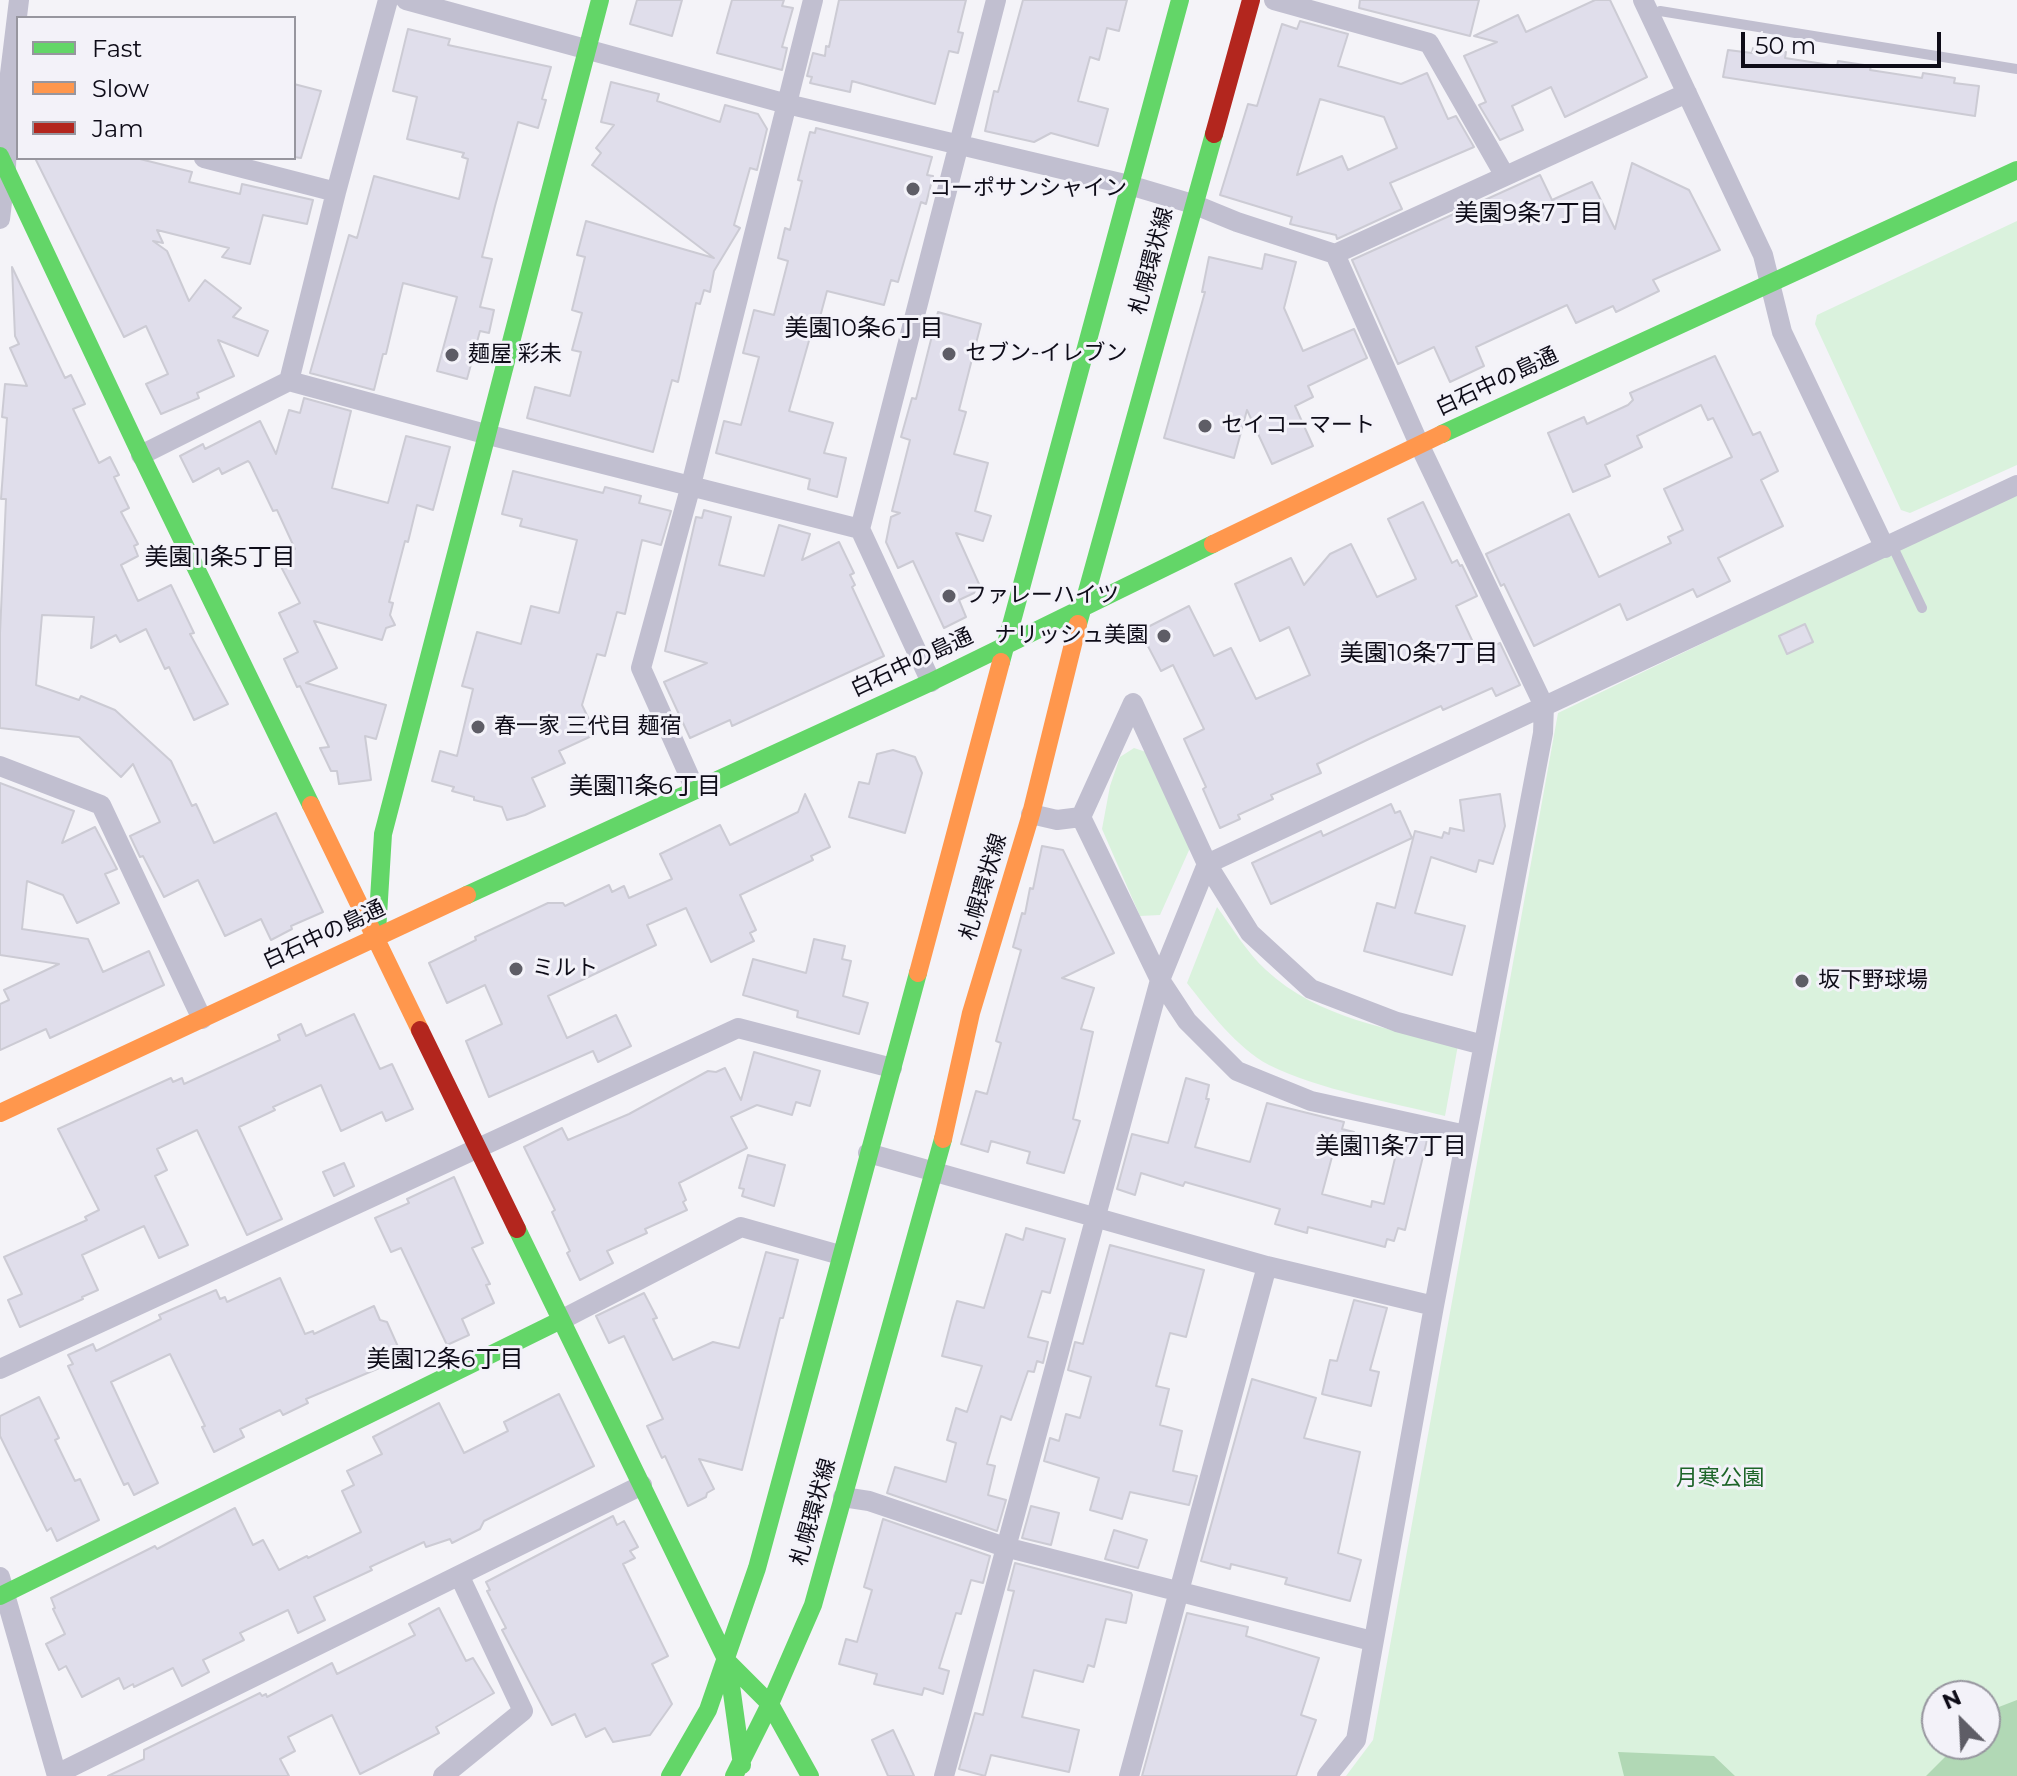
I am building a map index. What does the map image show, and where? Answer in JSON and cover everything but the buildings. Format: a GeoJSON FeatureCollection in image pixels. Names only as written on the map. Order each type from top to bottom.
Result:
{"type":"FeatureCollection","features":[{"type":"Feature","properties":{"kind":"street"},"geometry":{"type":"LineString","coordinates":[[289,381],[388,0]]}},
{"type":"Feature","properties":{"kind":"street"},"geometry":{"type":"LineString","coordinates":[[406,0],[787,104],[1129,185],[1335,254],[1687,93]]}},
{"type":"Feature","properties":{"kind":"street"},"geometry":{"type":"LineString","coordinates":[[377,937],[383,834],[600,0]]}},
{"type":"Feature","properties":{"kind":"street"},"geometry":{"type":"LineString","coordinates":[[695,789],[641,668],[691,485],[813,0]]}},
{"type":"Feature","properties":{"kind":"street"},"geometry":{"type":"LineString","coordinates":[[931,682],[860,529],[996,0]]}},
{"type":"Feature","properties":{"kind":"street","name":"札幌環状線"},"geometry":{"type":"LineString","coordinates":[[670,1776],[708,1710],[757,1568],[1180,0]]}},
{"type":"Feature","properties":{"kind":"street","name":"札幌環状線"},"geometry":{"type":"LineString","coordinates":[[741,1772],[813,1605],[935,1173],[971,1013],[1031,814],[1081,610],[1251,0]]}},
{"type":"Feature","properties":{"kind":"street"},"geometry":{"type":"LineString","coordinates":[[1274,0],[1429,43],[1505,176]]}},
{"type":"Feature","properties":{"kind":"street"},"geometry":{"type":"LineString","coordinates":[[1656,9],[1687,93],[1763,255],[1782,332],[1888,546]]}},
{"type":"Feature","properties":{"kind":"street"},"geometry":{"type":"LineString","coordinates":[[0,219],[3,162],[13,108],[16,54]]}},
{"type":"Feature","properties":{"kind":"street"},"geometry":{"type":"LineString","coordinates":[[212,160],[336,192]]}},
{"type":"Feature","properties":{"kind":"street"},"geometry":{"type":"LineString","coordinates":[[3,162],[141,455],[727,1661],[741,1772]]}},
{"type":"Feature","properties":{"kind":"street","name":"白石中の島通"},"geometry":{"type":"LineString","coordinates":[[0,1113],[931,682],[1419,444],[2017,170]]}},
{"type":"Feature","properties":{"kind":"street"},"geometry":{"type":"LineString","coordinates":[[1327,1776],[1356,1740],[1434,1306],[1543,733],[1544,706],[1419,444],[1335,254]]}},
{"type":"Feature","properties":{"kind":"street"},"geometry":{"type":"LineString","coordinates":[[141,455],[289,381],[860,529]]}},
{"type":"Feature","properties":{"kind":"street"},"geometry":{"type":"LineString","coordinates":[[944,1776],[1160,980],[1207,864],[2017,485]]}},
{"type":"Feature","properties":{"kind":"street"},"geometry":{"type":"LineString","coordinates":[[1081,817],[1133,703],[1207,864],[1250,933],[1311,989],[1397,1022],[1483,1045]]}},
{"type":"Feature","properties":{"kind":"street"},"geometry":{"type":"LineString","coordinates":[[0,766],[101,805],[202,1019]]}},
{"type":"Feature","properties":{"kind":"street"},"geometry":{"type":"LineString","coordinates":[[1031,814],[1057,820],[1081,817]]}},
{"type":"Feature","properties":{"kind":"street"},"geometry":{"type":"LineString","coordinates":[[1081,817],[1160,980],[1187,1021],[1237,1071],[1311,1101],[1466,1135]]}},
{"type":"Feature","properties":{"kind":"street"},"geometry":{"type":"LineString","coordinates":[[0,1369],[738,1028],[892,1068]]}},
{"type":"Feature","properties":{"kind":"street"},"geometry":{"type":"LineString","coordinates":[[868,1153],[1267,1266],[1434,1306]]}},
{"type":"Feature","properties":{"kind":"street"},"geometry":{"type":"LineString","coordinates":[[642,1485],[57,1775],[2,1589],[561,1320],[741,1227],[840,1255]]}},
{"type":"Feature","properties":{"kind":"street"},"geometry":{"type":"LineString","coordinates":[[1129,1776],[1267,1266]]}},
{"type":"Feature","properties":{"kind":"street"},"geometry":{"type":"LineString","coordinates":[[843,1497],[869,1501],[1005,1547],[1372,1641]]}},
{"type":"Feature","properties":{"kind":"street"},"geometry":{"type":"LineString","coordinates":[[443,1776],[523,1711],[460,1577]]}},
{"type":"Feature","properties":{"kind":"street"},"geometry":{"type":"LineString","coordinates":[[727,1661],[770,1704],[810,1776]]}},
{"type":"Feature","properties":{"kind":"lane"},"geometry":{"type":"LineString","coordinates":[[1656,9],[2017,69]]}},
{"type":"Feature","properties":{"kind":"lane"},"geometry":{"type":"LineString","coordinates":[[1888,546],[1922,608]]}},
{"type":"Feature","properties":{"kind":"green space"},"geometry":{"type":"Polygon","coordinates":[[[2017,221],[2017,465],[1910,513],[1901,510],[1815,324],[1817,315],[2017,221]]]}},
{"type":"Feature","properties":{"kind":"green space","name":"月寒公園"},"geometry":{"type":"Polygon","coordinates":[[[2017,492],[2017,1776],[1346,1776],[1373,1740],[1558,713],[2017,492]]]}},
{"type":"Feature","properties":{"kind":"green space"},"geometry":{"type":"Polygon","coordinates":[[[1134,748],[1146,752],[1190,848],[1160,915],[1140,916],[1102,829],[1110,786],[1120,757],[1134,748]]]}},
{"type":"Feature","properties":{"kind":"green space"},"geometry":{"type":"Polygon","coordinates":[[[1217,907],[1259,963],[1287,987],[1309,1000],[1356,1020],[1458,1045],[1445,1116],[1289,1074],[1257,1058],[1235,1039],[1187,983],[1217,907]]]}},
{"type":"Feature","properties":{"kind":"green space"},"geometry":{"type":"Polygon","coordinates":[[[2017,1700],[2017,1776],[1926,1776],[1942,1760],[2001,1760],[2001,1706],[2017,1700]]]}},
{"type":"Feature","properties":{"kind":"green space"},"geometry":{"type":"Polygon","coordinates":[[[1618,1752],[1714,1756],[1735,1776],[1624,1776],[1618,1752]]]}},
{"type":"Feature","properties":{"kind":"traffic: fast"},"geometry":{"type":"LineString","coordinates":[[377,932],[383,834],[600,0]]}},
{"type":"Feature","properties":{"kind":"traffic: fast"},"geometry":{"type":"LineString","coordinates":[[1001,662],[1180,0]]}},
{"type":"Feature","properties":{"kind":"traffic: fast"},"geometry":{"type":"LineString","coordinates":[[1078,624],[1214,134]]}},
{"type":"Feature","properties":{"kind":"traffic: fast"},"geometry":{"type":"LineString","coordinates":[[0,156],[311,805]]}},
{"type":"Feature","properties":{"kind":"traffic: fast"},"geometry":{"type":"LineString","coordinates":[[1442,434],[2017,170]]}},
{"type":"Feature","properties":{"kind":"traffic: fast"},"geometry":{"type":"LineString","coordinates":[[467,895],[931,682],[1213,544]]}},
{"type":"Feature","properties":{"kind":"traffic: fast"},"geometry":{"type":"LineString","coordinates":[[670,1776],[708,1710],[757,1568],[918,973]]}},
{"type":"Feature","properties":{"kind":"traffic: fast"},"geometry":{"type":"LineString","coordinates":[[734,1776],[770,1704],[813,1605],[943,1139]]}},
{"type":"Feature","properties":{"kind":"traffic: fast"},"geometry":{"type":"LineString","coordinates":[[517,1229],[727,1661]]}},
{"type":"Feature","properties":{"kind":"traffic: fast"},"geometry":{"type":"LineString","coordinates":[[0,1596],[561,1320]]}},
{"type":"Feature","properties":{"kind":"traffic: fast"},"geometry":{"type":"LineString","coordinates":[[727,1661],[770,1704],[810,1776]]}},
{"type":"Feature","properties":{"kind":"traffic: fast"},"geometry":{"type":"LineString","coordinates":[[728,1664],[742,1765]]}},
{"type":"Feature","properties":{"kind":"traffic: slow"},"geometry":{"type":"LineString","coordinates":[[1213,544],[1442,434]]}},
{"type":"Feature","properties":{"kind":"traffic: slow"},"geometry":{"type":"LineString","coordinates":[[943,1139],[971,1013],[1031,814],[1078,624]]}},
{"type":"Feature","properties":{"kind":"traffic: slow"},"geometry":{"type":"LineString","coordinates":[[918,973],[1001,662]]}},
{"type":"Feature","properties":{"kind":"traffic: slow"},"geometry":{"type":"LineString","coordinates":[[311,805],[420,1030]]}},
{"type":"Feature","properties":{"kind":"traffic: slow"},"geometry":{"type":"LineString","coordinates":[[0,1113],[467,895]]}},
{"type":"Feature","properties":{"kind":"traffic: jam"},"geometry":{"type":"LineString","coordinates":[[1214,134],[1251,0]]}},
{"type":"Feature","properties":{"kind":"traffic: jam"},"geometry":{"type":"LineString","coordinates":[[420,1030],[517,1229]]}},
{"type":"Feature","properties":{"kind":"place","name":"コーポサンシャイン"},"geometry":{"type":"Point","coordinates":[913,189]}},
{"type":"Feature","properties":{"kind":"place","name":"セブン-イレブン"},"geometry":{"type":"Point","coordinates":[949,354]}},
{"type":"Feature","properties":{"kind":"place","name":"麺屋 彩未"},"geometry":{"type":"Point","coordinates":[452,355]}},
{"type":"Feature","properties":{"kind":"place","name":"セイコーマート"},"geometry":{"type":"Point","coordinates":[1205,426]}},
{"type":"Feature","properties":{"kind":"place","name":"ファレーハイツ"},"geometry":{"type":"Point","coordinates":[949,596]}},
{"type":"Feature","properties":{"kind":"place","name":"ナリッシュ美園"},"geometry":{"type":"Point","coordinates":[1164,636]}},
{"type":"Feature","properties":{"kind":"place","name":"春一家 三代目 麺宿"},"geometry":{"type":"Point","coordinates":[478,727]}},
{"type":"Feature","properties":{"kind":"place","name":"ミルト"},"geometry":{"type":"Point","coordinates":[516,969]}},
{"type":"Feature","properties":{"kind":"place","name":"坂下野球場"},"geometry":{"type":"Point","coordinates":[1802,981]}},
{"type":"Feature","properties":{"kind":"district","name":"美園9条7丁目"},"geometry":{"type":"Point","coordinates":[1529,214]}},
{"type":"Feature","properties":{"kind":"district","name":"美園10条6丁目"},"geometry":{"type":"Point","coordinates":[864,329]}},
{"type":"Feature","properties":{"kind":"district","name":"美園11条5丁目"},"geometry":{"type":"Point","coordinates":[220,558]}},
{"type":"Feature","properties":{"kind":"district","name":"美園10条7丁目"},"geometry":{"type":"Point","coordinates":[1419,654]}},
{"type":"Feature","properties":{"kind":"district","name":"美園11条6丁目"},"geometry":{"type":"Point","coordinates":[645,787]}},
{"type":"Feature","properties":{"kind":"district","name":"美園11条7丁目"},"geometry":{"type":"Point","coordinates":[1391,1147]}},
{"type":"Feature","properties":{"kind":"district","name":"美園12条6丁目"},"geometry":{"type":"Point","coordinates":[445,1360]}}]}
